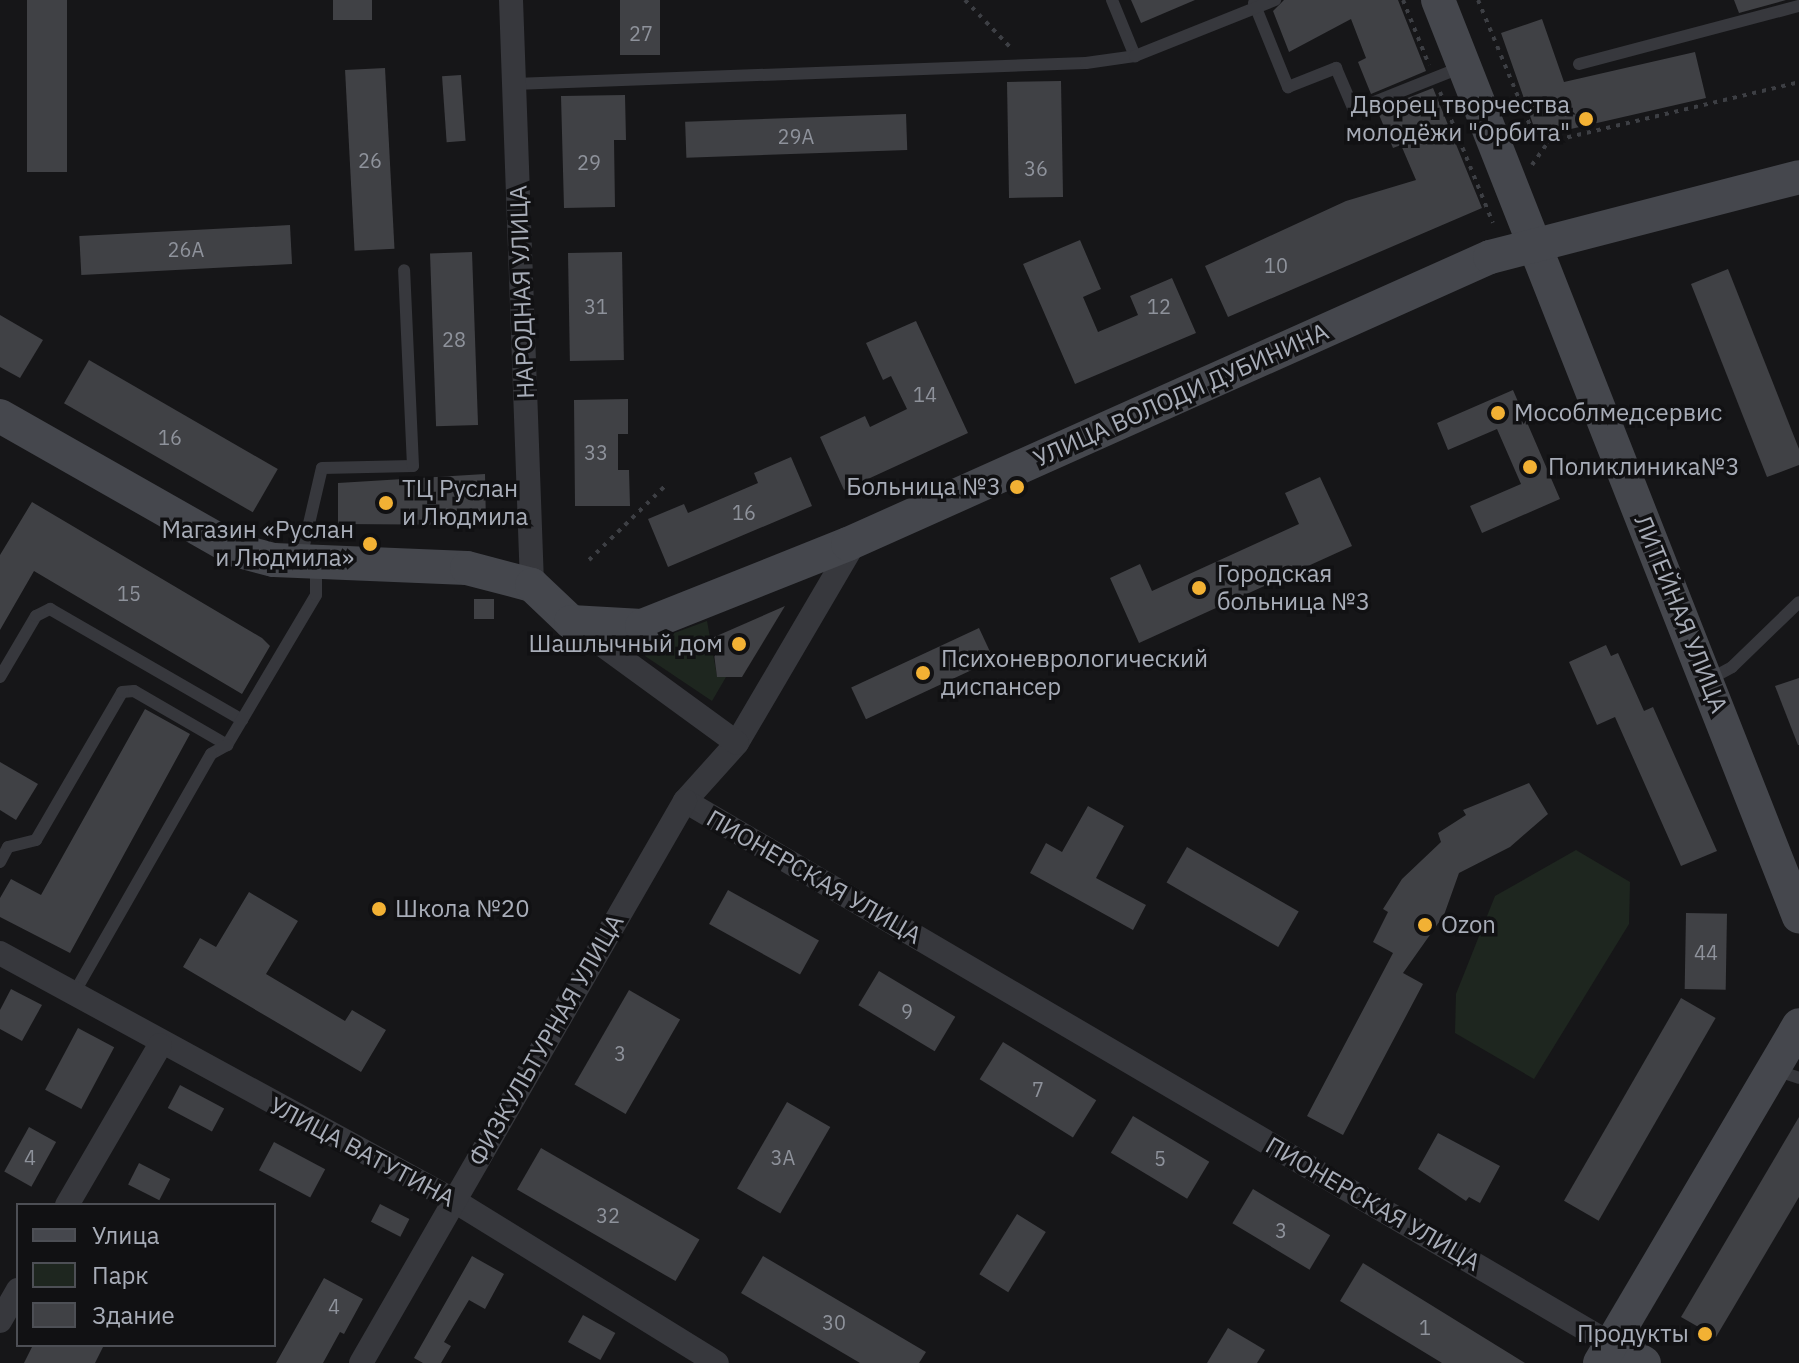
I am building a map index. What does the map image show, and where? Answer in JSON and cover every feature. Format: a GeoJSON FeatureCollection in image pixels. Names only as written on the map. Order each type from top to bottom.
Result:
{"type":"FeatureCollection","features":[{"type":"Feature","properties":{"kind":"street","name":"НАРОДНАЯ УЛИЦА"},"geometry":{"type":"LineString","coordinates":[[511,0],[532,585]]}},
{"type":"Feature","properties":{"kind":"street","name":"ЛИТЕЙНАЯ УЛИЦА"},"geometry":{"type":"LineString","coordinates":[[1438,0],[1449,72],[1514,191],[1799,917]]}},
{"type":"Feature","properties":{"kind":"street","name":"УЛИЦА ВОЛОДИ ДУБИНИНА"},"geometry":{"type":"LineString","coordinates":[[571,622],[659,624],[1533,243],[1799,177]]}},
{"type":"Feature","properties":{"kind":"street"},"geometry":{"type":"LineString","coordinates":[[0,416],[236,550],[308,562],[467,568],[532,585],[571,622],[737,743]]}},
{"type":"Feature","properties":{"kind":"street","name":"ПИОНЕРСКАЯ УЛИЦА"},"geometry":{"type":"LineString","coordinates":[[856,540],[737,743],[685,801],[1606,1353],[1644,1363]]}},
{"type":"Feature","properties":{"kind":"street","name":"ФИЗКУЛЬТУРНАЯ УЛИЦА"},"geometry":{"type":"LineString","coordinates":[[361,1363],[685,801]]}},
{"type":"Feature","properties":{"kind":"street","name":"УЛИЦА ВАТУТИНА"},"geometry":{"type":"LineString","coordinates":[[0,953],[160,1045],[453,1200],[717,1363]]}},
{"type":"Feature","properties":{"kind":"street"},"geometry":{"type":"LineString","coordinates":[[1606,1353],[1786,1074],[1799,1025]]}},
{"type":"Feature","properties":{"kind":"street"},"geometry":{"type":"LineString","coordinates":[[68,1203],[160,1045]]}},
{"type":"Feature","properties":{"kind":"street"},"geometry":{"type":"LineString","coordinates":[[0,1321],[16,1293]]}},
{"type":"Feature","properties":{"kind":"lane"},"geometry":{"type":"LineString","coordinates":[[1112,0],[1135,56]]}},
{"type":"Feature","properties":{"kind":"lane"},"geometry":{"type":"LineString","coordinates":[[514,84],[1027,66],[1135,56],[1254,4],[1275,0]]}},
{"type":"Feature","properties":{"kind":"lane"},"geometry":{"type":"LineString","coordinates":[[1254,4],[1288,87],[1336,68],[1354,110],[1449,72]]}},
{"type":"Feature","properties":{"kind":"lane"},"geometry":{"type":"LineString","coordinates":[[1579,64],[1799,6]]}},
{"type":"Feature","properties":{"kind":"lane"},"geometry":{"type":"LineString","coordinates":[[73,995],[211,754],[227,745],[316,595],[308,562],[322,468],[413,466],[404,270]]}},
{"type":"Feature","properties":{"kind":"lane"},"geometry":{"type":"LineString","coordinates":[[1707,680],[1732,667],[1799,602]]}},
{"type":"Feature","properties":{"kind":"lane"},"geometry":{"type":"LineString","coordinates":[[0,677],[36,616],[50,609],[242,720]]}},
{"type":"Feature","properties":{"kind":"lane"},"geometry":{"type":"LineString","coordinates":[[0,862],[8,847],[36,840],[122,692],[134,691],[227,745]]}},
{"type":"Feature","properties":{"kind":"path"},"geometry":{"type":"LineString","coordinates":[[965,0],[1027,66]]}},
{"type":"Feature","properties":{"kind":"path"},"geometry":{"type":"LineString","coordinates":[[1403,0],[1449,72],[1493,223],[1548,142]]}},
{"type":"Feature","properties":{"kind":"path"},"geometry":{"type":"LineString","coordinates":[[1478,0],[1534,135],[1548,142],[1799,82]]}},
{"type":"Feature","properties":{"kind":"path"},"geometry":{"type":"LineString","coordinates":[[589,560],[664,487]]}},
{"type":"Feature","properties":{"kind":"green space"},"geometry":{"type":"Polygon","coordinates":[[[707,621],[717,676],[726,677],[712,701],[645,656],[647,643],[707,621]]]}},
{"type":"Feature","properties":{"kind":"green space"},"geometry":{"type":"Polygon","coordinates":[[[1576,850],[1630,882],[1629,924],[1534,1079],[1455,1033],[1456,994],[1495,896],[1576,850]]]}},
{"type":"Feature","properties":{"kind":"building"},"geometry":{"type":"Polygon","coordinates":[[[27,0],[67,0],[67,172],[27,172],[27,0]]]}},
{"type":"Feature","properties":{"kind":"building"},"geometry":{"type":"Polygon","coordinates":[[[333,0],[372,0],[372,20],[333,20],[333,0]]]}},
{"type":"Feature","properties":{"kind":"building"},"geometry":{"type":"Polygon","coordinates":[[[620,0],[660,0],[660,55],[620,55],[620,0]]]}},
{"type":"Feature","properties":{"kind":"building"},"geometry":{"type":"Polygon","coordinates":[[[1131,0],[1195,0],[1141,23],[1131,0]]]}},
{"type":"Feature","properties":{"kind":"building"},"geometry":{"type":"Polygon","coordinates":[[[1284,0],[1398,0],[1426,71],[1371,94],[1358,62],[1366,58],[1351,19],[1289,52],[1273,11],[1284,0]]]}},
{"type":"Feature","properties":{"kind":"building"},"geometry":{"type":"Polygon","coordinates":[[[1734,0],[1786,0],[1739,13],[1734,0]]]}},
{"type":"Feature","properties":{"kind":"building"},"geometry":{"type":"Polygon","coordinates":[[[1542,19],[1564,82],[1695,52],[1706,98],[1549,134],[1535,130],[1501,33],[1542,19]]]}},
{"type":"Feature","properties":{"kind":"building"},"geometry":{"type":"Polygon","coordinates":[[[385,68],[394,249],[355,251],[345,70],[385,68]]]}},
{"type":"Feature","properties":{"kind":"building"},"geometry":{"type":"Polygon","coordinates":[[[461,75],[466,141],[447,142],[442,76],[461,75]]]}},
{"type":"Feature","properties":{"kind":"building"},"geometry":{"type":"Polygon","coordinates":[[[1061,81],[1063,197],[1009,198],[1007,82],[1061,81]]]}},
{"type":"Feature","properties":{"kind":"building"},"geometry":{"type":"Polygon","coordinates":[[[1433,88],[1482,208],[1228,317],[1205,266],[1346,201],[1416,180],[1401,145],[1393,148],[1377,110],[1433,88]]]}},
{"type":"Feature","properties":{"kind":"building"},"geometry":{"type":"Polygon","coordinates":[[[625,95],[626,140],[614,140],[615,207],[564,208],[561,96],[625,95]]]}},
{"type":"Feature","properties":{"kind":"building"},"geometry":{"type":"Polygon","coordinates":[[[906,114],[907,150],[686,158],[685,122],[906,114]]]}},
{"type":"Feature","properties":{"kind":"building"},"geometry":{"type":"Polygon","coordinates":[[[290,225],[292,264],[81,275],[79,236],[290,225]]]}},
{"type":"Feature","properties":{"kind":"building"},"geometry":{"type":"Polygon","coordinates":[[[1080,240],[1101,289],[1083,297],[1098,332],[1138,315],[1130,296],[1172,278],[1196,333],[1075,384],[1023,264],[1080,240]]]}},
{"type":"Feature","properties":{"kind":"building"},"geometry":{"type":"Polygon","coordinates":[[[472,252],[478,425],[436,426],[430,253],[472,252]]]}},
{"type":"Feature","properties":{"kind":"building"},"geometry":{"type":"Polygon","coordinates":[[[622,252],[624,360],[570,361],[568,253],[622,252]]]}},
{"type":"Feature","properties":{"kind":"building"},"geometry":{"type":"Polygon","coordinates":[[[1728,269],[1799,449],[1799,465],[1767,477],[1691,284],[1728,269]]]}},
{"type":"Feature","properties":{"kind":"building"},"geometry":{"type":"Polygon","coordinates":[[[0,315],[43,340],[20,378],[0,367],[0,315]]]}},
{"type":"Feature","properties":{"kind":"building"},"geometry":{"type":"Polygon","coordinates":[[[916,321],[968,433],[844,490],[820,437],[865,416],[870,427],[907,409],[891,376],[883,380],[866,343],[916,321]]]}},
{"type":"Feature","properties":{"kind":"building"},"geometry":{"type":"Polygon","coordinates":[[[89,360],[278,469],[253,512],[64,403],[89,360]]]}},
{"type":"Feature","properties":{"kind":"building","name":"Поликлиника№3"},"geometry":{"type":"Polygon","coordinates":[[[1513,390],[1560,499],[1482,533],[1470,506],[1521,484],[1497,429],[1448,450],[1437,423],[1513,390]]]}},
{"type":"Feature","properties":{"kind":"building"},"geometry":{"type":"Polygon","coordinates":[[[628,399],[628,434],[618,434],[618,470],[629,470],[630,506],[575,506],[574,400],[628,399]]]}},
{"type":"Feature","properties":{"kind":"building"},"geometry":{"type":"Polygon","coordinates":[[[791,457],[812,506],[668,567],[648,519],[684,504],[688,513],[758,483],[754,473],[791,457]]]}},
{"type":"Feature","properties":{"kind":"building"},"geometry":{"type":"Polygon","coordinates":[[[485,474],[486,525],[338,524],[338,483],[485,474]]]}},
{"type":"Feature","properties":{"kind":"building"},"geometry":{"type":"Polygon","coordinates":[[[1320,477],[1352,546],[1139,643],[1110,578],[1140,564],[1152,591],[1299,524],[1285,493],[1320,477]]]}},
{"type":"Feature","properties":{"kind":"building"},"geometry":{"type":"Polygon","coordinates":[[[32,502],[262,638],[270,646],[242,694],[34,571],[0,630],[0,555],[32,502]]]}},
{"type":"Feature","properties":{"kind":"building"},"geometry":{"type":"Polygon","coordinates":[[[474,599],[494,599],[494,619],[474,619],[474,599]]]}},
{"type":"Feature","properties":{"kind":"building"},"geometry":{"type":"Polygon","coordinates":[[[785,606],[742,677],[717,677],[712,638],[785,606]]]}},
{"type":"Feature","properties":{"kind":"building","name":"Психоневрологический диспансер"},"geometry":{"type":"Polygon","coordinates":[[[979,628],[994,660],[866,719],[851,688],[979,628]]]}},
{"type":"Feature","properties":{"kind":"building"},"geometry":{"type":"Polygon","coordinates":[[[1606,645],[1611,656],[1618,653],[1644,711],[1653,707],[1717,851],[1681,866],[1615,717],[1597,725],[1569,662],[1606,645]]]}},
{"type":"Feature","properties":{"kind":"building"},"geometry":{"type":"Polygon","coordinates":[[[1799,678],[1799,745],[1798,745],[1775,686],[1799,678]]]}},
{"type":"Feature","properties":{"kind":"building"},"geometry":{"type":"Polygon","coordinates":[[[145,709],[190,734],[70,953],[0,917],[0,898],[11,879],[41,895],[145,709]]]}},
{"type":"Feature","properties":{"kind":"building"},"geometry":{"type":"Polygon","coordinates":[[[0,762],[38,784],[16,820],[0,810],[0,762]]]}},
{"type":"Feature","properties":{"kind":"building"},"geometry":{"type":"Polygon","coordinates":[[[1529,783],[1548,814],[1510,847],[1459,873],[1444,915],[1403,973],[1423,984],[1343,1135],[1307,1116],[1393,953],[1373,942],[1388,912],[1383,909],[1402,879],[1441,842],[1438,833],[1466,815],[1463,810],[1529,783]]]}},
{"type":"Feature","properties":{"kind":"building"},"geometry":{"type":"Polygon","coordinates":[[[1088,806],[1124,826],[1096,878],[1146,905],[1133,930],[1030,873],[1046,843],[1062,852],[1088,806]]]}},
{"type":"Feature","properties":{"kind":"building"},"geometry":{"type":"Polygon","coordinates":[[[1187,847],[1299,911],[1278,947],[1166,883],[1187,847]]]}},
{"type":"Feature","properties":{"kind":"building"},"geometry":{"type":"Polygon","coordinates":[[[728,890],[819,940],[800,975],[709,924],[728,890]]]}},
{"type":"Feature","properties":{"kind":"building"},"geometry":{"type":"Polygon","coordinates":[[[249,892],[298,921],[266,974],[345,1021],[352,1010],[386,1030],[361,1072],[183,967],[200,938],[216,947],[249,892]]]}},
{"type":"Feature","properties":{"kind":"building"},"geometry":{"type":"Polygon","coordinates":[[[1686,913],[1727,914],[1726,990],[1685,989],[1686,913]]]}},
{"type":"Feature","properties":{"kind":"building"},"geometry":{"type":"Polygon","coordinates":[[[879,971],[955,1017],[935,1051],[858,1005],[879,971]]]}},
{"type":"Feature","properties":{"kind":"building"},"geometry":{"type":"Polygon","coordinates":[[[11,989],[42,1005],[22,1041],[0,1029],[0,1010],[11,989]]]}},
{"type":"Feature","properties":{"kind":"building"},"geometry":{"type":"Polygon","coordinates":[[[629,990],[680,1019],[626,1114],[575,1084],[629,990]]]}},
{"type":"Feature","properties":{"kind":"building"},"geometry":{"type":"Polygon","coordinates":[[[1681,998],[1716,1018],[1599,1221],[1564,1201],[1681,998]]]}},
{"type":"Feature","properties":{"kind":"building"},"geometry":{"type":"Polygon","coordinates":[[[78,1028],[114,1047],[81,1109],[45,1090],[78,1028]]]}},
{"type":"Feature","properties":{"kind":"building"},"geometry":{"type":"Polygon","coordinates":[[[1003,1042],[1096,1100],[1073,1138],[980,1079],[1003,1042]]]}},
{"type":"Feature","properties":{"kind":"building"},"geometry":{"type":"Polygon","coordinates":[[[180,1085],[224,1108],[212,1131],[168,1108],[180,1085]]]}},
{"type":"Feature","properties":{"kind":"building"},"geometry":{"type":"Polygon","coordinates":[[[787,1102],[830,1127],[780,1214],[737,1189],[787,1102]]]}},
{"type":"Feature","properties":{"kind":"building"},"geometry":{"type":"Polygon","coordinates":[[[1133,1116],[1209,1162],[1187,1199],[1111,1153],[1133,1116]]]}},
{"type":"Feature","properties":{"kind":"building"},"geometry":{"type":"Polygon","coordinates":[[[1799,1117],[1799,1197],[1716,1337],[1681,1317],[1799,1117]]]}},
{"type":"Feature","properties":{"kind":"building"},"geometry":{"type":"Polygon","coordinates":[[[29,1127],[56,1142],[31,1187],[4,1172],[29,1127]]]}},
{"type":"Feature","properties":{"kind":"building"},"geometry":{"type":"Polygon","coordinates":[[[1438,1133],[1500,1166],[1480,1203],[1469,1197],[1466,1201],[1418,1169],[1438,1133]]]}},
{"type":"Feature","properties":{"kind":"building"},"geometry":{"type":"Polygon","coordinates":[[[274,1142],[325,1169],[310,1197],[259,1170],[274,1142]]]}},
{"type":"Feature","properties":{"kind":"building"},"geometry":{"type":"Polygon","coordinates":[[[541,1148],[699,1240],[675,1281],[517,1190],[541,1148]]]}},
{"type":"Feature","properties":{"kind":"building"},"geometry":{"type":"Polygon","coordinates":[[[139,1163],[170,1179],[159,1200],[128,1184],[139,1163]]]}},
{"type":"Feature","properties":{"kind":"building"},"geometry":{"type":"Polygon","coordinates":[[[1253,1189],[1330,1235],[1310,1270],[1232,1223],[1253,1189]]]}},
{"type":"Feature","properties":{"kind":"building"},"geometry":{"type":"Polygon","coordinates":[[[380,1204],[409,1219],[400,1237],[371,1222],[380,1204]]]}},
{"type":"Feature","properties":{"kind":"building"},"geometry":{"type":"Polygon","coordinates":[[[1017,1214],[1046,1232],[1008,1292],[979,1274],[1017,1214]]]}},
{"type":"Feature","properties":{"kind":"building"},"geometry":{"type":"Polygon","coordinates":[[[472,1256],[504,1274],[485,1309],[469,1300],[444,1342],[451,1346],[441,1363],[423,1363],[414,1358],[472,1256]]]}},
{"type":"Feature","properties":{"kind":"building"},"geometry":{"type":"Polygon","coordinates":[[[763,1256],[926,1352],[919,1363],[860,1363],[741,1293],[763,1256]]]}},
{"type":"Feature","properties":{"kind":"building"},"geometry":{"type":"Polygon","coordinates":[[[1363,1263],[1525,1363],[1442,1363],[1340,1301],[1363,1263]]]}},
{"type":"Feature","properties":{"kind":"building"},"geometry":{"type":"Polygon","coordinates":[[[324,1278],[363,1299],[344,1334],[340,1332],[323,1363],[276,1363],[324,1278]]]}},
{"type":"Feature","properties":{"kind":"building"},"geometry":{"type":"Polygon","coordinates":[[[583,1315],[615,1333],[600,1360],[568,1342],[583,1315]]]}},
{"type":"Feature","properties":{"kind":"building"},"geometry":{"type":"Polygon","coordinates":[[[1228,1328],[1265,1350],[1257,1363],[1207,1363],[1228,1328]]]}},
{"type":"Feature","properties":{"kind":"building"},"geometry":{"type":"Polygon","coordinates":[[[32,1347],[103,1347],[95,1363],[24,1363],[32,1347]]]}},
{"type":"Feature","properties":{"kind":"place","name":"Дворец творчества молодёжи \"Орбита\""},"geometry":{"type":"Point","coordinates":[1586,119]}},
{"type":"Feature","properties":{"kind":"place","name":"Мособлмедсервис"},"geometry":{"type":"Point","coordinates":[1498,413]}},
{"type":"Feature","properties":{"kind":"place","name":"Поликлиника№3"},"geometry":{"type":"Point","coordinates":[1530,467]}},
{"type":"Feature","properties":{"kind":"place","name":"Больница №3"},"geometry":{"type":"Point","coordinates":[1017,487]}},
{"type":"Feature","properties":{"kind":"place","name":"ТЦ Руслан и Людмила"},"geometry":{"type":"Point","coordinates":[386,503]}},
{"type":"Feature","properties":{"kind":"place","name":"Магазин «Руслан и Людмила»"},"geometry":{"type":"Point","coordinates":[370,544]}},
{"type":"Feature","properties":{"kind":"place","name":"Городская больница №3"},"geometry":{"type":"Point","coordinates":[1199,588]}},
{"type":"Feature","properties":{"kind":"place","name":"Шашлычный дом"},"geometry":{"type":"Point","coordinates":[739,644]}},
{"type":"Feature","properties":{"kind":"place","name":"Психоневрологический диспансер"},"geometry":{"type":"Point","coordinates":[923,673]}},
{"type":"Feature","properties":{"kind":"place","name":"Школа №20"},"geometry":{"type":"Point","coordinates":[379,909]}},
{"type":"Feature","properties":{"kind":"place","name":"Ozon"},"geometry":{"type":"Point","coordinates":[1425,925]}},
{"type":"Feature","properties":{"kind":"place","name":"Продукты"},"geometry":{"type":"Point","coordinates":[1705,1334]}}]}
